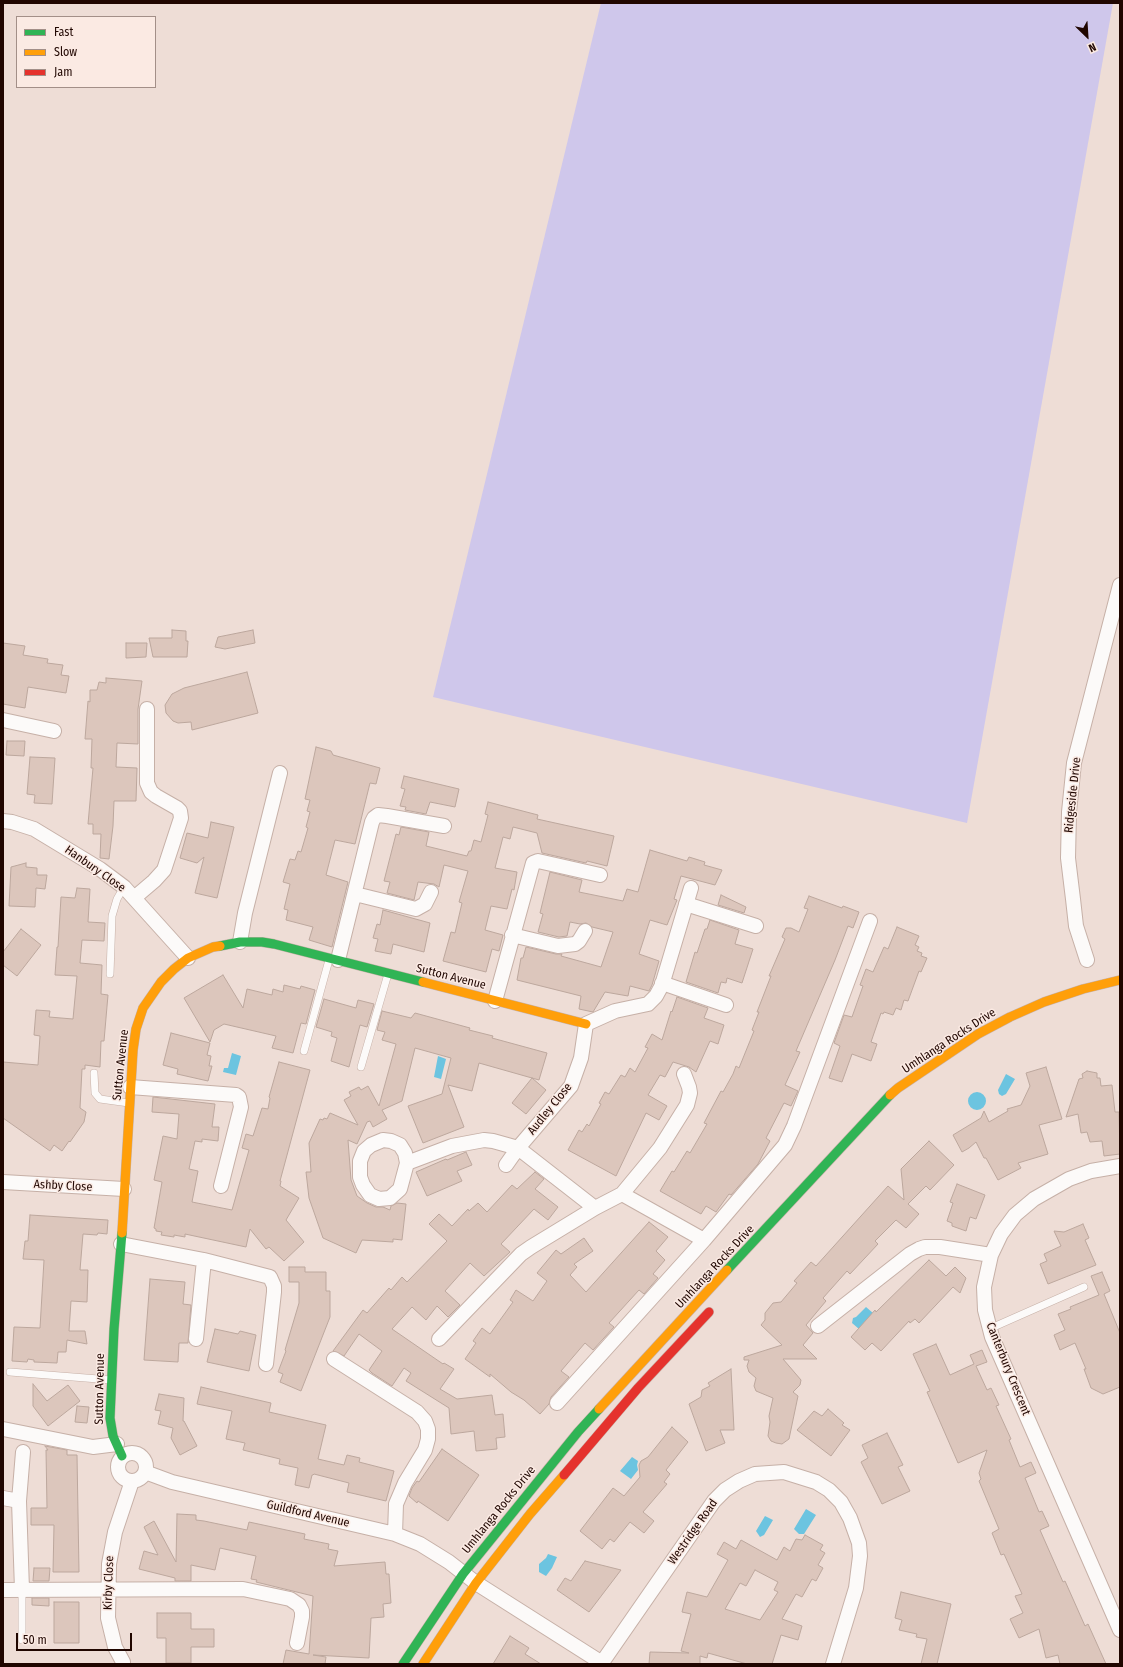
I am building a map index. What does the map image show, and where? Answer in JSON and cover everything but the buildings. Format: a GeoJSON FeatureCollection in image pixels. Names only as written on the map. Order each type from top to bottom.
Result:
{"type":"FeatureCollection","features":[{"type":"Feature","properties":{"kind":"main road","name":"Sutton Avenue"},"geometry":{"type":"LineString","coordinates":[[120,1450],[110,1427],[111,1380],[130,1087],[136,1029],[143,1008],[161,982],[174,969],[188,958],[213,947],[240,942],[274,944],[586,1024]]}},
{"type":"Feature","properties":{"kind":"main road","name":"Umhlanga Rocks Drive"},"geometry":{"type":"LineString","coordinates":[[403,1664],[463,1574],[578,1432],[732,1267],[860,1126],[898,1088],[966,1042],[1010,1017],[1044,1002],[1083,989],[1120,980]]}},
{"type":"Feature","properties":{"kind":"main road"},"geometry":{"type":"LineString","coordinates":[[423,1664],[476,1583],[530,1514],[638,1388],[714,1306]]}},
{"type":"Feature","properties":{"kind":"street","name":"Ridgeside Drive"},"geometry":{"type":"LineString","coordinates":[[1087,960],[1076,926],[1068,858],[1069,812],[1074,763],[1120,585]]}},
{"type":"Feature","properties":{"kind":"street"},"geometry":{"type":"LineString","coordinates":[[134,898],[154,881],[164,870],[181,818],[180,811],[151,792],[147,783],[147,709]]}},
{"type":"Feature","properties":{"kind":"street"},"geometry":{"type":"LineString","coordinates":[[3,720],[54,731]]}},
{"type":"Feature","properties":{"kind":"street"},"geometry":{"type":"LineString","coordinates":[[240,942],[245,913],[280,774]]}},
{"type":"Feature","properties":{"kind":"street"},"geometry":{"type":"LineString","coordinates":[[334,959],[355,894],[372,822],[376,816],[387,816],[444,826]]}},
{"type":"Feature","properties":{"kind":"street","name":"Hanbury Close"},"geometry":{"type":"LineString","coordinates":[[3,821],[24,825],[49,837],[100,869],[124,887],[188,958]]}},
{"type":"Feature","properties":{"kind":"street"},"geometry":{"type":"LineString","coordinates":[[495,1001],[533,863],[538,861],[600,875]]}},
{"type":"Feature","properties":{"kind":"street"},"geometry":{"type":"LineString","coordinates":[[586,1024],[615,1011],[648,1004],[656,996],[662,983],[691,888]]}},
{"type":"Feature","properties":{"kind":"street"},"geometry":{"type":"LineString","coordinates":[[355,894],[416,909],[425,904],[431,892]]}},
{"type":"Feature","properties":{"kind":"street"},"geometry":{"type":"LineString","coordinates":[[686,904],[756,926]]}},
{"type":"Feature","properties":{"kind":"street"},"geometry":{"type":"LineString","coordinates":[[557,1403],[704,1240],[782,1150],[790,1137],[870,921]]}},
{"type":"Feature","properties":{"kind":"street"},"geometry":{"type":"LineString","coordinates":[[512,935],[558,946],[575,944],[579,941],[585,931]]}},
{"type":"Feature","properties":{"kind":"street"},"geometry":{"type":"LineString","coordinates":[[662,983],[726,1005]]}},
{"type":"Feature","properties":{"kind":"street","name":"Audley Close"},"geometry":{"type":"LineString","coordinates":[[506,1165],[518,1148],[571,1086],[581,1058],[586,1024]]}},
{"type":"Feature","properties":{"kind":"street"},"geometry":{"type":"LineString","coordinates":[[439,1339],[521,1254],[596,1208],[622,1194],[660,1148],[687,1105],[690,1094],[684,1074]]}},
{"type":"Feature","properties":{"kind":"street"},"geometry":{"type":"LineString","coordinates":[[130,1087],[239,1096],[241,1107],[221,1186]]}},
{"type":"Feature","properties":{"kind":"street"},"geometry":{"type":"LineString","coordinates":[[408,1163],[452,1146],[484,1140],[518,1148],[596,1208]]}},
{"type":"Feature","properties":{"kind":"street","name":"Canterbury Crescent"},"geometry":{"type":"LineString","coordinates":[[1120,1166],[1091,1171],[1069,1179],[1034,1199],[1015,1215],[1001,1234],[991,1255],[984,1287],[989,1329],[1120,1630]]}},
{"type":"Feature","properties":{"kind":"street","name":"Ashby Close"},"geometry":{"type":"LineString","coordinates":[[3,1182],[124,1189]]}},
{"type":"Feature","properties":{"kind":"street"},"geometry":{"type":"LineString","coordinates":[[622,1194],[704,1240]]}},
{"type":"Feature","properties":{"kind":"street"},"geometry":{"type":"LineString","coordinates":[[121,1244],[204,1260],[267,1275],[271,1279],[274,1292],[266,1364]]}},
{"type":"Feature","properties":{"kind":"street"},"geometry":{"type":"LineString","coordinates":[[818,1326],[910,1254],[919,1249],[925,1247],[940,1247],[991,1255]]}},
{"type":"Feature","properties":{"kind":"street"},"geometry":{"type":"LineString","coordinates":[[196,1339],[204,1260]]}},
{"type":"Feature","properties":{"kind":"street"},"geometry":{"type":"LineString","coordinates":[[334,1359],[417,1412],[425,1421],[428,1429],[428,1439],[425,1450],[405,1484],[396,1504],[395,1534]]}},
{"type":"Feature","properties":{"kind":"street"},"geometry":{"type":"LineString","coordinates":[[3,1429],[93,1447],[120,1450],[138,1453],[143,1458],[146,1465],[145,1472],[142,1477],[132,1481],[126,1480],[121,1476],[118,1470],[120,1450]]}},
{"type":"Feature","properties":{"kind":"street"},"geometry":{"type":"LineString","coordinates":[[22,1590],[19,1501],[23,1452]]}},
{"type":"Feature","properties":{"kind":"street","name":"Guildford Avenue"},"geometry":{"type":"LineString","coordinates":[[145,1472],[172,1482],[395,1534],[420,1544],[448,1562],[463,1574]]}},
{"type":"Feature","properties":{"kind":"street","name":"Westridge Road"},"geometry":{"type":"LineString","coordinates":[[463,1574],[602,1664],[714,1501],[725,1490],[739,1481],[755,1474],[784,1472],[816,1482],[829,1490],[841,1502],[850,1518],[859,1543],[860,1556],[856,1588],[833,1664]]}},
{"type":"Feature","properties":{"kind":"street","name":"Kirby Close"},"geometry":{"type":"LineString","coordinates":[[121,1663],[111,1634],[108,1618],[110,1550],[132,1481]]}},
{"type":"Feature","properties":{"kind":"street"},"geometry":{"type":"LineString","coordinates":[[3,1498],[19,1501]]}},
{"type":"Feature","properties":{"kind":"street"},"geometry":{"type":"LineString","coordinates":[[3,1590],[243,1590],[290,1599],[299,1605],[302,1611],[297,1643]]}},
{"type":"Feature","properties":{"kind":"lane"},"geometry":{"type":"LineString","coordinates":[[110,974],[112,916],[117,899],[124,887]]}},
{"type":"Feature","properties":{"kind":"lane"},"geometry":{"type":"LineString","coordinates":[[304,1052],[334,959]]}},
{"type":"Feature","properties":{"kind":"lane"},"geometry":{"type":"LineString","coordinates":[[361,1067],[388,973]]}},
{"type":"Feature","properties":{"kind":"lane"},"geometry":{"type":"LineString","coordinates":[[94,1073],[95,1092],[100,1099],[129,1103]]}},
{"type":"Feature","properties":{"kind":"lane"},"geometry":{"type":"LineString","coordinates":[[989,1329],[1084,1287]]}},
{"type":"Feature","properties":{"kind":"lane"},"geometry":{"type":"LineString","coordinates":[[10,1372],[111,1380]]}},
{"type":"Feature","properties":{"kind":"lane"},"geometry":{"type":"LineString","coordinates":[[22,1590],[22,1640]]}},
{"type":"Feature","properties":{"kind":"shaded area"},"geometry":{"type":"Polygon","coordinates":[[[601,3],[1113,3],[967,823],[433,697],[601,3]]]}},
{"type":"Feature","properties":{"kind":"water"},"geometry":{"type":"Polygon","coordinates":[[[232,1053],[241,1056],[236,1075],[223,1072],[224,1068],[228,1068],[232,1053]]]}},
{"type":"Feature","properties":{"kind":"water"},"geometry":{"type":"Polygon","coordinates":[[[438,1056],[446,1059],[441,1079],[434,1077],[438,1056]]]}},
{"type":"Feature","properties":{"kind":"water"},"geometry":{"type":"Polygon","coordinates":[[[1006,1074],[1015,1079],[1006,1094],[1002,1096],[999,1094],[998,1090],[1006,1074]]]}},
{"type":"Feature","properties":{"kind":"water"},"geometry":{"type":"Polygon","coordinates":[[[977,1092],[983,1095],[986,1101],[983,1107],[977,1110],[971,1107],[968,1101],[971,1095],[977,1092]]]}},
{"type":"Feature","properties":{"kind":"water"},"geometry":{"type":"Polygon","coordinates":[[[866,1307],[873,1313],[859,1329],[852,1323],[853,1318],[866,1307]]]}},
{"type":"Feature","properties":{"kind":"water"},"geometry":{"type":"Polygon","coordinates":[[[632,1457],[638,1461],[638,1470],[631,1479],[620,1471],[632,1457]]]}},
{"type":"Feature","properties":{"kind":"water"},"geometry":{"type":"Polygon","coordinates":[[[806,1509],[816,1515],[804,1534],[799,1534],[794,1529],[806,1509]]]}},
{"type":"Feature","properties":{"kind":"water"},"geometry":{"type":"Polygon","coordinates":[[[765,1516],[773,1520],[764,1535],[760,1537],[756,1531],[765,1516]]]}},
{"type":"Feature","properties":{"kind":"water"},"geometry":{"type":"Polygon","coordinates":[[[548,1554],[557,1557],[546,1576],[539,1572],[539,1564],[548,1554]]]}},
{"type":"Feature","properties":{"kind":"traffic: fast"},"geometry":{"type":"LineString","coordinates":[[220,946],[240,942],[262,942],[274,944],[423,982]]}},
{"type":"Feature","properties":{"kind":"traffic: fast"},"geometry":{"type":"LineString","coordinates":[[727,1270],[890,1095]]}},
{"type":"Feature","properties":{"kind":"traffic: fast"},"geometry":{"type":"LineString","coordinates":[[122,1233],[114,1329],[110,1418],[113,1436],[122,1456]]}},
{"type":"Feature","properties":{"kind":"traffic: fast"},"geometry":{"type":"LineString","coordinates":[[403,1664],[463,1574],[578,1432],[599,1409]]}},
{"type":"Feature","properties":{"kind":"traffic: slow"},"geometry":{"type":"LineString","coordinates":[[122,1233],[133,1050],[136,1029],[143,1008],[161,982],[174,969],[188,958],[213,947],[220,946]]}},
{"type":"Feature","properties":{"kind":"traffic: slow"},"geometry":{"type":"LineString","coordinates":[[890,1095],[978,1034],[1010,1017],[1044,1002],[1083,989],[1120,980]]}},
{"type":"Feature","properties":{"kind":"traffic: slow"},"geometry":{"type":"LineString","coordinates":[[423,982],[586,1024]]}},
{"type":"Feature","properties":{"kind":"traffic: slow"},"geometry":{"type":"LineString","coordinates":[[599,1409],[727,1270]]}},
{"type":"Feature","properties":{"kind":"traffic: slow"},"geometry":{"type":"LineString","coordinates":[[423,1664],[476,1583],[530,1514],[564,1475]]}},
{"type":"Feature","properties":{"kind":"traffic: jam"},"geometry":{"type":"LineString","coordinates":[[564,1475],[638,1388],[709,1312]]}}]}
